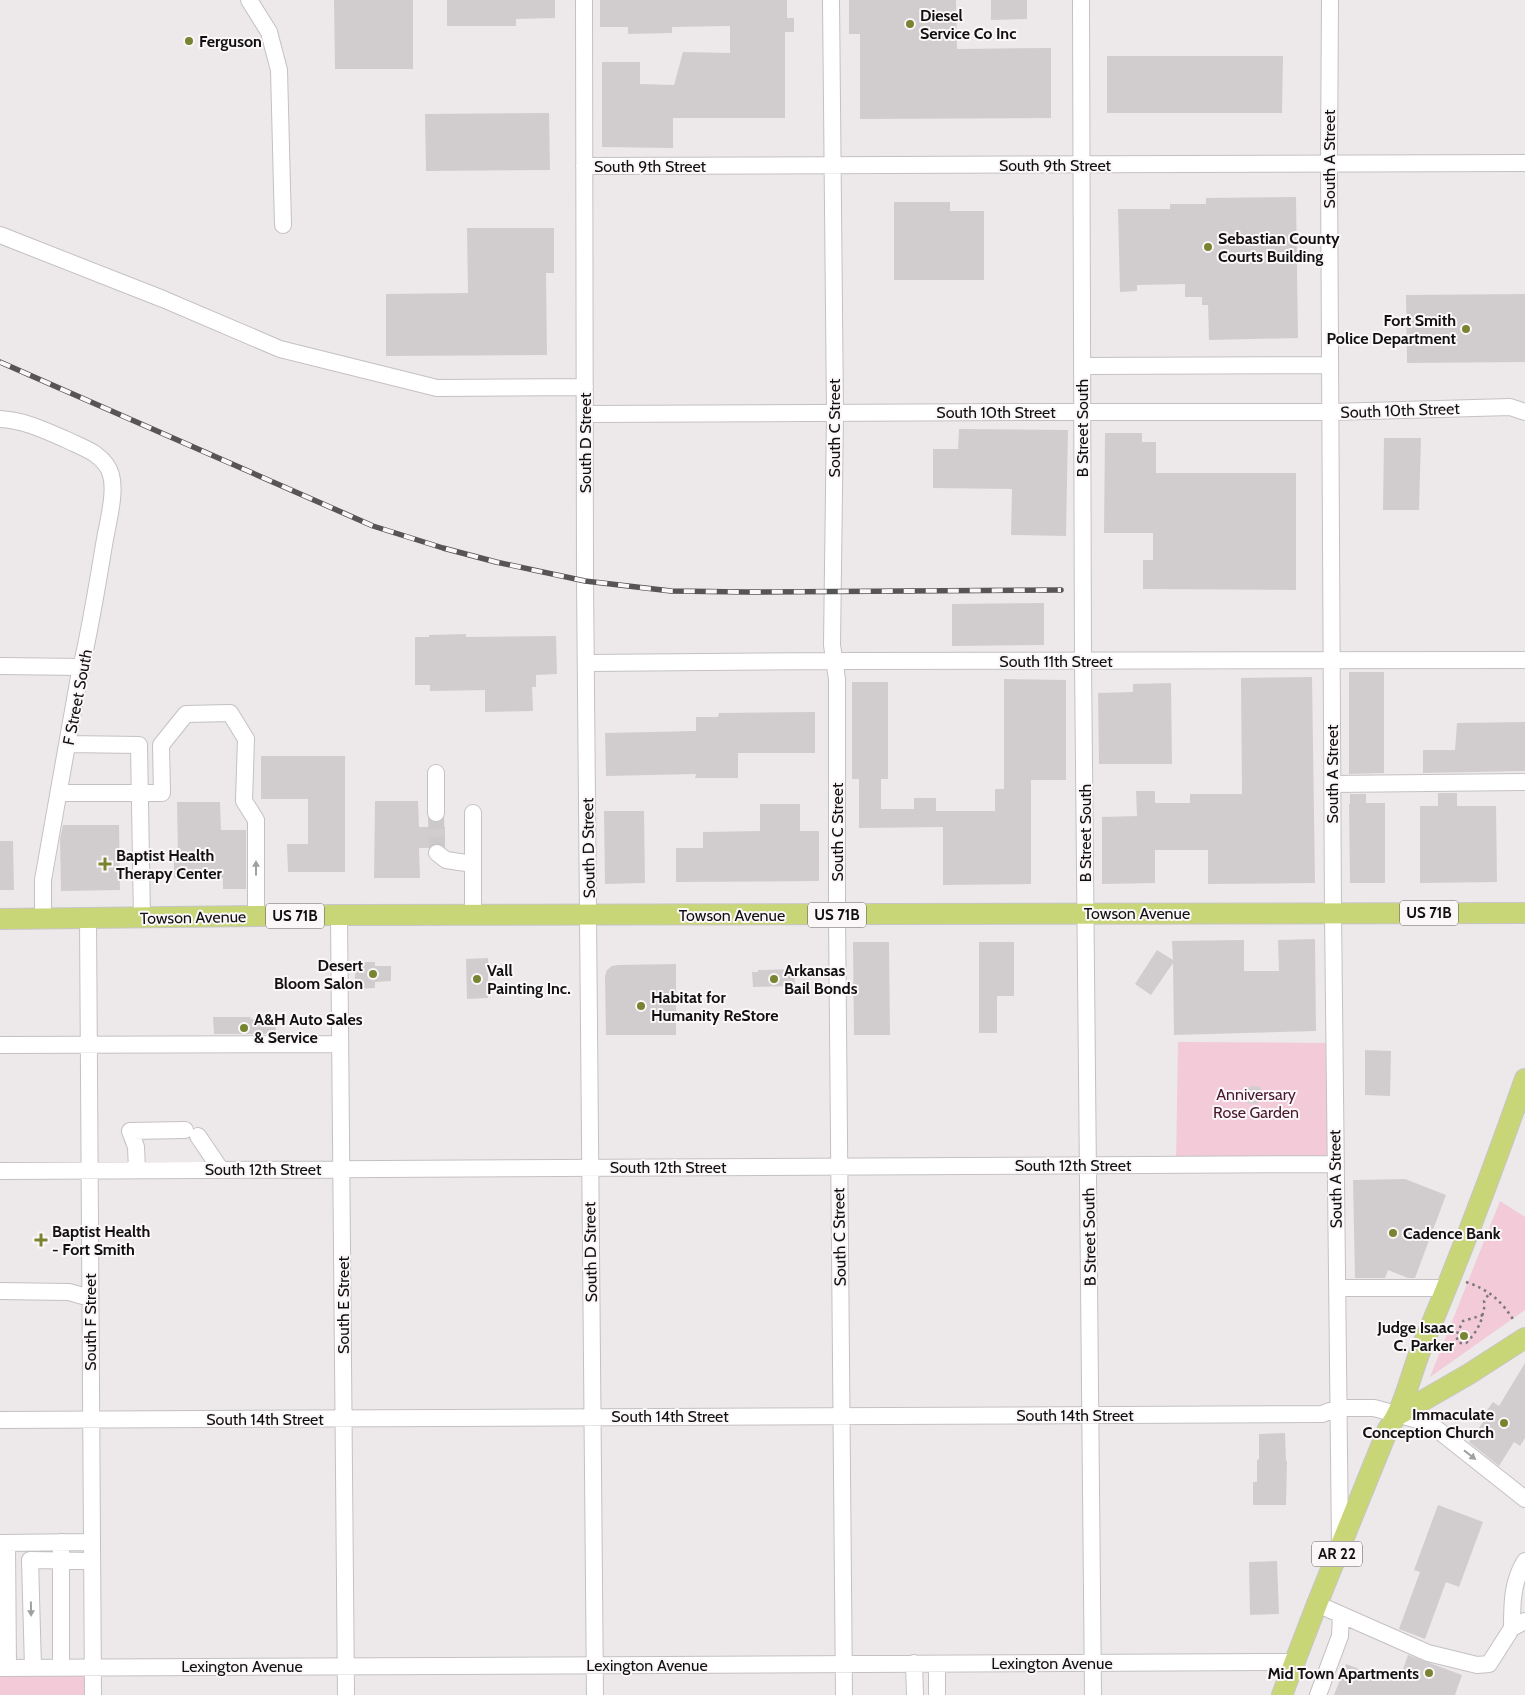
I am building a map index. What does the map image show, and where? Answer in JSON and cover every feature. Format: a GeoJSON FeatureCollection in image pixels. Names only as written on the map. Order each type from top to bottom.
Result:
{"type":"FeatureCollection","features":[{"type":"Feature","properties":{"kind":"main road","name":"Towson Avenue"},"geometry":{"type":"LineString","coordinates":[[0,919],[339,915],[1524,912]]}},
{"type":"Feature","properties":{"kind":"main road","name":"AR 22"},"geometry":{"type":"LineString","coordinates":[[1282,1695],[1388,1429],[1398,1415],[1414,1368],[1457,1285],[1525,1079]]}},
{"type":"Feature","properties":{"kind":"main road"},"geometry":{"type":"LineString","coordinates":[[1398,1415],[1469,1374],[1525,1338]]}},
{"type":"Feature","properties":{"kind":"street"},"geometry":{"type":"LineString","coordinates":[[249,0],[269,32],[279,70],[283,225]]}},
{"type":"Feature","properties":{"kind":"street","name":"South D Street"},"geometry":{"type":"LineString","coordinates":[[584,0],[586,663],[595,1695]]}},
{"type":"Feature","properties":{"kind":"street","name":"South C Street"},"geometry":{"type":"LineString","coordinates":[[831,0],[834,414],[832,645],[837,679],[837,915],[844,1695]]}},
{"type":"Feature","properties":{"kind":"street","name":"B Street South"},"geometry":{"type":"LineString","coordinates":[[1081,0],[1083,661],[1093,1695]]}},
{"type":"Feature","properties":{"kind":"street","name":"South A Street"},"geometry":{"type":"LineString","coordinates":[[1330,0],[1332,784],[1340,1547]]}},
{"type":"Feature","properties":{"kind":"street","name":"South 9th Street"},"geometry":{"type":"LineString","coordinates":[[584,166],[1525,163]]}},
{"type":"Feature","properties":{"kind":"street"},"geometry":{"type":"LineString","coordinates":[[0,235],[163,299],[280,348],[437,388],[585,387]]}},
{"type":"Feature","properties":{"kind":"street"},"geometry":{"type":"LineString","coordinates":[[1082,366],[1330,365]]}},
{"type":"Feature","properties":{"kind":"street","name":"South 10th Street"},"geometry":{"type":"LineString","coordinates":[[585,414],[1331,412],[1510,407],[1525,412]]}},
{"type":"Feature","properties":{"kind":"street","name":"F Street South"},"geometry":{"type":"LineString","coordinates":[[0,419],[12,419],[33,426],[87,449],[106,465],[111,475],[112,488],[109,513],[86,650],[43,880],[43,919]]}},
{"type":"Feature","properties":{"kind":"street","name":"South 11th Street"},"geometry":{"type":"LineString","coordinates":[[586,663],[1525,660]]}},
{"type":"Feature","properties":{"kind":"street"},"geometry":{"type":"LineString","coordinates":[[0,666],[82,667]]}},
{"type":"Feature","properties":{"kind":"street"},"geometry":{"type":"LineString","coordinates":[[59,793],[162,793],[161,745],[186,714],[230,713],[246,738],[244,801],[256,820],[256,916]]}},
{"type":"Feature","properties":{"kind":"street"},"geometry":{"type":"LineString","coordinates":[[68,744],[139,745],[142,918]]}},
{"type":"Feature","properties":{"kind":"street"},"geometry":{"type":"LineString","coordinates":[[436,773],[436,813]]}},
{"type":"Feature","properties":{"kind":"street"},"geometry":{"type":"LineString","coordinates":[[1332,784],[1525,782]]}},
{"type":"Feature","properties":{"kind":"street"},"geometry":{"type":"LineString","coordinates":[[473,813],[473,915]]}},
{"type":"Feature","properties":{"kind":"street"},"geometry":{"type":"LineString","coordinates":[[437,853],[446,860],[473,864]]}},
{"type":"Feature","properties":{"kind":"street","name":"South E Street"},"geometry":{"type":"LineString","coordinates":[[339,915],[346,1695]]}},
{"type":"Feature","properties":{"kind":"street","name":"South F Street"},"geometry":{"type":"LineString","coordinates":[[88,918],[93,1695]]}},
{"type":"Feature","properties":{"kind":"street"},"geometry":{"type":"LineString","coordinates":[[0,1045],[340,1044]]}},
{"type":"Feature","properties":{"kind":"street"},"geometry":{"type":"LineString","coordinates":[[137,1170],[136,1147],[130,1131],[192,1133],[221,1170]]}},
{"type":"Feature","properties":{"kind":"street","name":"South 12th Street"},"geometry":{"type":"LineString","coordinates":[[0,1171],[1335,1164]]}},
{"type":"Feature","properties":{"kind":"street"},"geometry":{"type":"LineString","coordinates":[[1337,1288],[1457,1285]]}},
{"type":"Feature","properties":{"kind":"street"},"geometry":{"type":"LineString","coordinates":[[0,1291],[69,1292],[90,1298]]}},
{"type":"Feature","properties":{"kind":"street","name":"South 14th Street"},"geometry":{"type":"LineString","coordinates":[[0,1420],[1322,1414],[1338,1408],[1374,1408],[1429,1423],[1525,1498]]}},
{"type":"Feature","properties":{"kind":"street"},"geometry":{"type":"LineString","coordinates":[[60,1668],[61,1542]]}},
{"type":"Feature","properties":{"kind":"street"},"geometry":{"type":"LineString","coordinates":[[4,1668],[4,1543],[92,1542]]}},
{"type":"Feature","properties":{"kind":"street"},"geometry":{"type":"LineString","coordinates":[[33,1668],[30,1560],[92,1561]]}},
{"type":"Feature","properties":{"kind":"street"},"geometry":{"type":"LineString","coordinates":[[1317,1604],[1428,1653],[1477,1664],[1489,1664],[1518,1625],[1512,1597],[1519,1570],[1525,1561]]}},
{"type":"Feature","properties":{"kind":"street"},"geometry":{"type":"LineString","coordinates":[[1318,1695],[1340,1636],[1341,1615]]}},
{"type":"Feature","properties":{"kind":"street","name":"Lexington Avenue"},"geometry":{"type":"LineString","coordinates":[[4,1668],[1295,1662]]}},
{"type":"Feature","properties":{"kind":"street"},"geometry":{"type":"LineString","coordinates":[[914,1664],[915,1695]]}},
{"type":"Feature","properties":{"kind":"street"},"geometry":{"type":"LineString","coordinates":[[937,1664],[937,1695]]}},
{"type":"Feature","properties":{"kind":"path"},"geometry":{"type":"LineString","coordinates":[[1457,1285],[1481,1287],[1505,1306],[1514,1321]]}},
{"type":"Feature","properties":{"kind":"path"},"geometry":{"type":"LineString","coordinates":[[1483,1315],[1463,1321],[1456,1336],[1460,1343],[1466,1343],[1477,1332],[1483,1315],[1484,1301],[1489,1294]]}},
{"type":"Feature","properties":{"kind":"green space","name":"Anniversary Rose Garden"},"geometry":{"type":"Polygon","coordinates":[[[1178,1042],[1334,1043],[1335,1164],[1176,1165],[1178,1042]]]}},
{"type":"Feature","properties":{"kind":"green space"},"geometry":{"type":"Polygon","coordinates":[[[1500,1201],[1525,1217],[1525,1310],[1430,1377],[1500,1201]]]}},
{"type":"Feature","properties":{"kind":"green space"},"geometry":{"type":"Polygon","coordinates":[[[93,1667],[93,1695],[0,1695],[0,1668],[93,1667]]]}},
{"type":"Feature","properties":{"kind":"building"},"geometry":{"type":"Polygon","coordinates":[[[334,0],[413,0],[413,69],[335,69],[334,0]]]}},
{"type":"Feature","properties":{"kind":"building"},"geometry":{"type":"Polygon","coordinates":[[[447,0],[555,0],[555,18],[516,19],[516,26],[447,26],[447,0]]]}},
{"type":"Feature","properties":{"kind":"building"},"geometry":{"type":"Polygon","coordinates":[[[600,0],[787,0],[787,18],[794,18],[794,32],[785,32],[785,118],[673,118],[673,148],[602,147],[602,62],[640,62],[640,84],[674,85],[683,52],[730,53],[730,26],[672,27],[672,33],[628,34],[628,27],[600,27],[600,0]]]}},
{"type":"Feature","properties":{"kind":"building"},"geometry":{"type":"Polygon","coordinates":[[[849,0],[956,0],[957,49],[1051,48],[1051,118],[860,119],[860,34],[849,34],[849,0]]]}},
{"type":"Feature","properties":{"kind":"building"},"geometry":{"type":"Polygon","coordinates":[[[991,0],[1027,0],[1027,19],[991,20],[991,0]]]}},
{"type":"Feature","properties":{"kind":"building"},"geometry":{"type":"Polygon","coordinates":[[[1107,56],[1283,56],[1282,113],[1107,113],[1107,56]]]}},
{"type":"Feature","properties":{"kind":"building"},"geometry":{"type":"Polygon","coordinates":[[[549,113],[550,170],[426,171],[425,114],[549,113]]]}},
{"type":"Feature","properties":{"kind":"building","name":"Sebastian County Courts Building"},"geometry":{"type":"Polygon","coordinates":[[[1296,197],[1298,338],[1209,340],[1208,305],[1202,305],[1202,297],[1185,297],[1185,284],[1137,285],[1137,291],[1120,292],[1118,209],[1170,209],[1170,204],[1206,204],[1206,198],[1296,197]]]}},
{"type":"Feature","properties":{"kind":"building"},"geometry":{"type":"Polygon","coordinates":[[[894,202],[950,202],[950,211],[984,211],[984,280],[894,280],[894,202]]]}},
{"type":"Feature","properties":{"kind":"building"},"geometry":{"type":"Polygon","coordinates":[[[467,228],[554,228],[554,273],[546,273],[547,355],[386,356],[386,294],[468,293],[467,228]]]}},
{"type":"Feature","properties":{"kind":"building","name":"Fort Smith Police Department"},"geometry":{"type":"Polygon","coordinates":[[[1525,294],[1525,362],[1407,363],[1406,295],[1525,294]]]}},
{"type":"Feature","properties":{"kind":"building"},"geometry":{"type":"Polygon","coordinates":[[[959,429],[1068,430],[1066,536],[1011,535],[1012,489],[933,488],[933,449],[958,449],[959,429]]]}},
{"type":"Feature","properties":{"kind":"building"},"geometry":{"type":"Polygon","coordinates":[[[1105,433],[1142,433],[1142,442],[1156,442],[1156,473],[1296,473],[1296,590],[1143,589],[1143,560],[1153,560],[1153,533],[1104,533],[1105,433]]]}},
{"type":"Feature","properties":{"kind":"building"},"geometry":{"type":"Polygon","coordinates":[[[1384,438],[1421,438],[1419,510],[1383,510],[1384,438]]]}},
{"type":"Feature","properties":{"kind":"building"},"geometry":{"type":"Polygon","coordinates":[[[1044,603],[1044,645],[952,646],[952,604],[1044,603]]]}},
{"type":"Feature","properties":{"kind":"building"},"geometry":{"type":"Polygon","coordinates":[[[466,634],[466,637],[556,636],[557,674],[536,675],[536,687],[532,687],[533,711],[485,712],[485,690],[430,691],[430,685],[415,685],[415,637],[466,634]]]}},
{"type":"Feature","properties":{"kind":"building"},"geometry":{"type":"Polygon","coordinates":[[[1349,672],[1384,672],[1384,773],[1349,774],[1349,672]]]}},
{"type":"Feature","properties":{"kind":"building"},"geometry":{"type":"Polygon","coordinates":[[[1312,677],[1315,883],[1208,884],[1208,850],[1155,850],[1155,883],[1102,884],[1102,817],[1137,816],[1136,791],[1155,791],[1155,803],[1190,803],[1190,794],[1242,794],[1241,678],[1312,677]]]}},
{"type":"Feature","properties":{"kind":"building"},"geometry":{"type":"Polygon","coordinates":[[[1004,679],[1066,680],[1066,780],[1031,780],[1031,884],[943,885],[943,827],[859,828],[859,779],[852,779],[852,682],[888,682],[888,779],[881,779],[881,809],[914,809],[914,798],[936,798],[936,811],[995,811],[995,789],[1004,789],[1004,679]]]}},
{"type":"Feature","properties":{"kind":"building"},"geometry":{"type":"Polygon","coordinates":[[[1171,683],[1172,764],[1099,764],[1098,693],[1133,692],[1133,684],[1171,683]]]}},
{"type":"Feature","properties":{"kind":"building"},"geometry":{"type":"Polygon","coordinates":[[[815,712],[815,753],[738,753],[738,778],[695,778],[696,774],[606,776],[605,733],[696,731],[696,717],[718,717],[719,713],[815,712]]]}},
{"type":"Feature","properties":{"kind":"building"},"geometry":{"type":"Polygon","coordinates":[[[1525,722],[1525,771],[1423,773],[1423,750],[1455,750],[1457,723],[1525,722]]]}},
{"type":"Feature","properties":{"kind":"building"},"geometry":{"type":"Polygon","coordinates":[[[261,756],[345,756],[345,872],[288,872],[287,844],[308,844],[308,799],[261,799],[261,756]]]}},
{"type":"Feature","properties":{"kind":"building"},"geometry":{"type":"Polygon","coordinates":[[[1438,793],[1457,793],[1457,806],[1496,806],[1497,882],[1420,883],[1420,806],[1438,806],[1438,793]]]}},
{"type":"Feature","properties":{"kind":"building"},"geometry":{"type":"Polygon","coordinates":[[[1350,794],[1366,794],[1366,803],[1385,803],[1385,883],[1350,883],[1350,794]]]}},
{"type":"Feature","properties":{"kind":"building"},"geometry":{"type":"Polygon","coordinates":[[[375,801],[418,801],[419,827],[445,827],[445,847],[438,843],[433,844],[429,848],[419,848],[420,878],[374,878],[375,801]]]}},
{"type":"Feature","properties":{"kind":"building"},"geometry":{"type":"Polygon","coordinates":[[[177,802],[220,802],[221,830],[246,830],[246,889],[223,889],[223,878],[174,878],[174,856],[178,856],[177,802]]]}},
{"type":"Feature","properties":{"kind":"building"},"geometry":{"type":"Polygon","coordinates":[[[760,804],[800,804],[800,831],[819,831],[819,881],[676,882],[676,848],[703,848],[703,832],[760,831],[760,804]]]}},
{"type":"Feature","properties":{"kind":"building"},"geometry":{"type":"Polygon","coordinates":[[[604,811],[644,811],[645,883],[605,884],[604,811]]]}},
{"type":"Feature","properties":{"kind":"building"},"geometry":{"type":"Polygon","coordinates":[[[63,825],[119,825],[120,890],[61,891],[60,839],[63,825]]]}},
{"type":"Feature","properties":{"kind":"building"},"geometry":{"type":"Polygon","coordinates":[[[0,841],[13,841],[14,890],[0,890],[0,841]]]}},
{"type":"Feature","properties":{"kind":"building"},"geometry":{"type":"Polygon","coordinates":[[[1315,939],[1316,1031],[1174,1035],[1173,963],[1151,995],[1135,984],[1157,950],[1173,960],[1172,941],[1244,940],[1244,971],[1279,971],[1278,940],[1315,939]]]}},
{"type":"Feature","properties":{"kind":"building"},"geometry":{"type":"Polygon","coordinates":[[[853,942],[889,942],[890,1035],[854,1035],[853,942]]]}},
{"type":"Feature","properties":{"kind":"building"},"geometry":{"type":"Polygon","coordinates":[[[979,942],[1014,942],[1014,996],[997,996],[997,1033],[979,1033],[979,942]]]}},
{"type":"Feature","properties":{"kind":"building","name":"Vall Painting Inc."},"geometry":{"type":"Polygon","coordinates":[[[488,958],[488,998],[467,999],[466,959],[488,958]]]}},
{"type":"Feature","properties":{"kind":"building","name":"Desert Bloom Salon"},"geometry":{"type":"Polygon","coordinates":[[[355,962],[375,962],[375,966],[391,966],[391,981],[375,982],[375,988],[355,989],[355,962]]]}},
{"type":"Feature","properties":{"kind":"building","name":"Habitat for Humanity ReStore"},"geometry":{"type":"Polygon","coordinates":[[[676,964],[676,1035],[606,1035],[605,976],[607,970],[612,966],[618,965],[676,964]]]}},
{"type":"Feature","properties":{"kind":"building","name":"Arkansas Bail Bonds"},"geometry":{"type":"Polygon","coordinates":[[[794,969],[795,986],[753,987],[752,972],[758,972],[758,970],[794,969]]]}},
{"type":"Feature","properties":{"kind":"building","name":"A&H Auto Sales & Service"},"geometry":{"type":"Polygon","coordinates":[[[213,1017],[275,1019],[276,1034],[214,1034],[213,1017]]]}},
{"type":"Feature","properties":{"kind":"building"},"geometry":{"type":"Polygon","coordinates":[[[1365,1050],[1391,1051],[1390,1096],[1365,1095],[1365,1050]]]}},
{"type":"Feature","properties":{"kind":"building"},"geometry":{"type":"Polygon","coordinates":[[[1253,1086],[1260,1087],[1261,1091],[1261,1100],[1256,1104],[1247,1103],[1245,1097],[1246,1089],[1253,1086]]]}},
{"type":"Feature","properties":{"kind":"building","name":"Cadence Bank"},"geometry":{"type":"Polygon","coordinates":[[[1405,1179],[1446,1195],[1415,1278],[1408,1278],[1388,1270],[1385,1278],[1355,1278],[1353,1180],[1405,1179]]]}},
{"type":"Feature","properties":{"kind":"building","name":"Immaculate Conception Church"},"geometry":{"type":"Polygon","coordinates":[[[1525,1363],[1525,1438],[1520,1446],[1514,1442],[1499,1466],[1469,1442],[1488,1415],[1485,1413],[1493,1402],[1499,1406],[1525,1363]]]}},
{"type":"Feature","properties":{"kind":"building"},"geometry":{"type":"Polygon","coordinates":[[[1285,1433],[1287,1461],[1286,1505],[1253,1505],[1253,1482],[1257,1482],[1257,1460],[1259,1459],[1259,1434],[1285,1433]]]}},
{"type":"Feature","properties":{"kind":"building"},"geometry":{"type":"Polygon","coordinates":[[[1438,1505],[1483,1522],[1459,1587],[1446,1582],[1425,1639],[1399,1629],[1420,1572],[1414,1570],[1438,1505]]]}},
{"type":"Feature","properties":{"kind":"building"},"geometry":{"type":"Polygon","coordinates":[[[1277,1561],[1279,1614],[1250,1615],[1249,1562],[1277,1561]]]}},
{"type":"Feature","properties":{"kind":"building","name":"Mid Town Apartments"},"geometry":{"type":"Polygon","coordinates":[[[1408,1655],[1462,1675],[1455,1695],[1334,1695],[1346,1664],[1386,1679],[1390,1671],[1401,1675],[1408,1655]]]}},
{"type":"Feature","properties":{"kind":"tunnel"},"geometry":{"type":"LineString","coordinates":[[436,813],[437,853]]}},
{"type":"Feature","properties":{"kind":"railway"},"geometry":{"type":"LineString","coordinates":[[0,362],[373,526],[496,562],[585,581],[671,591],[1061,590]]}},
{"type":"Feature","properties":{"kind":"place","name":"Diesel Service Co Inc"},"geometry":{"type":"Point","coordinates":[910,24]}},
{"type":"Feature","properties":{"kind":"place","name":"Ferguson"},"geometry":{"type":"Point","coordinates":[189,41]}},
{"type":"Feature","properties":{"kind":"place","name":"Sebastian County Courts Building"},"geometry":{"type":"Point","coordinates":[1208,247]}},
{"type":"Feature","properties":{"kind":"place","name":"Fort Smith Police Department"},"geometry":{"type":"Point","coordinates":[1466,329]}},
{"type":"Feature","properties":{"kind":"place","name":"Baptist Health Therapy Center"},"geometry":{"type":"Point","coordinates":[105,864]}},
{"type":"Feature","properties":{"kind":"place","name":"Desert Bloom Salon"},"geometry":{"type":"Point","coordinates":[373,974]}},
{"type":"Feature","properties":{"kind":"place","name":"Vall Painting Inc."},"geometry":{"type":"Point","coordinates":[477,979]}},
{"type":"Feature","properties":{"kind":"place","name":"Arkansas Bail Bonds"},"geometry":{"type":"Point","coordinates":[774,979]}},
{"type":"Feature","properties":{"kind":"place","name":"Habitat for Humanity ReStore"},"geometry":{"type":"Point","coordinates":[641,1006]}},
{"type":"Feature","properties":{"kind":"place","name":"A&H Auto Sales & Service"},"geometry":{"type":"Point","coordinates":[244,1028]}},
{"type":"Feature","properties":{"kind":"place","name":"Cadence Bank"},"geometry":{"type":"Point","coordinates":[1393,1233]}},
{"type":"Feature","properties":{"kind":"place","name":"Baptist Health - Fort Smith"},"geometry":{"type":"Point","coordinates":[41,1240]}},
{"type":"Feature","properties":{"kind":"place","name":"Judge Isaac C. Parker"},"geometry":{"type":"Point","coordinates":[1464,1336]}},
{"type":"Feature","properties":{"kind":"place","name":"Immaculate Conception Church"},"geometry":{"type":"Point","coordinates":[1504,1423]}},
{"type":"Feature","properties":{"kind":"place","name":"Mid Town Apartments"},"geometry":{"type":"Point","coordinates":[1429,1673]}}]}
